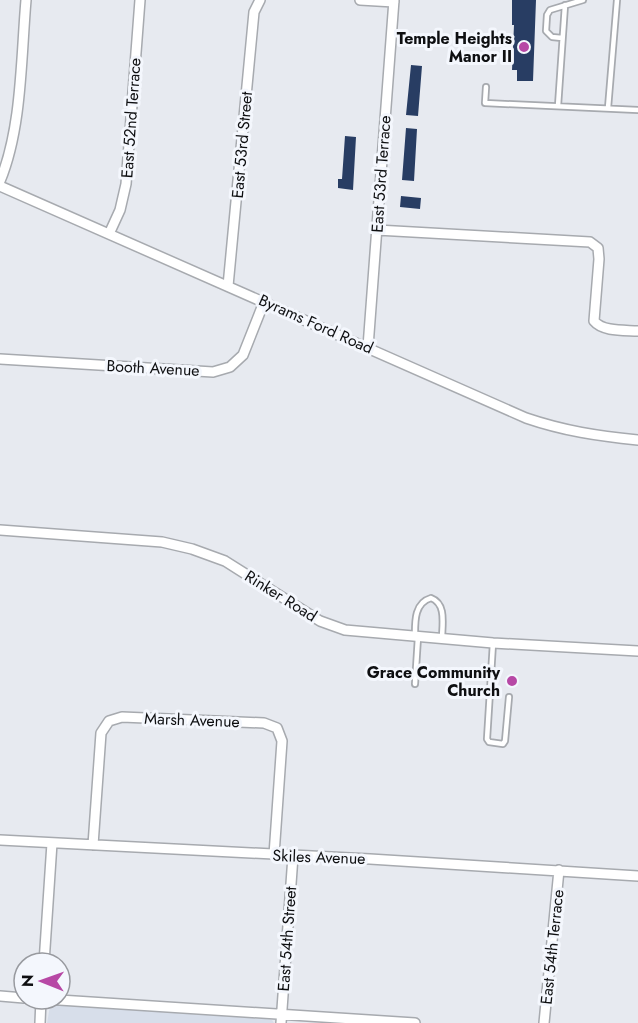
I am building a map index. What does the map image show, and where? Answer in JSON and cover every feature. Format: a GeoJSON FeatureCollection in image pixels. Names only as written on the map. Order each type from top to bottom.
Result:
{"type":"FeatureCollection","features":[{"type":"Feature","properties":{"kind":"street"},"geometry":{"type":"LineString","coordinates":[[0,181],[9,160],[14,131],[26,0]]}},
{"type":"Feature","properties":{"kind":"street","name":"East 52nd Terrace"},"geometry":{"type":"LineString","coordinates":[[109,234],[120,210],[126,184],[140,0]]}},
{"type":"Feature","properties":{"kind":"street"},"geometry":{"type":"LineString","coordinates":[[360,0],[394,1]]}},
{"type":"Feature","properties":{"kind":"street","name":"East 53rd Terrace"},"geometry":{"type":"LineString","coordinates":[[368,347],[394,1]]}},
{"type":"Feature","properties":{"kind":"street","name":"East 53rd Street"},"geometry":{"type":"LineString","coordinates":[[228,286],[254,12],[258,2]]}},
{"type":"Feature","properties":{"kind":"street","name":"Byrams Ford Road"},"geometry":{"type":"LineString","coordinates":[[0,186],[526,418],[558,429],[638,440]]}},
{"type":"Feature","properties":{"kind":"street"},"geometry":{"type":"LineString","coordinates":[[377,230],[590,242],[598,248],[599,259],[594,321],[598,326],[610,329],[638,331]]}},
{"type":"Feature","properties":{"kind":"street","name":"Booth Avenue"},"geometry":{"type":"LineString","coordinates":[[0,359],[213,372],[230,367],[243,355],[264,302]]}},
{"type":"Feature","properties":{"kind":"street","name":"Rinker Road"},"geometry":{"type":"LineString","coordinates":[[0,530],[162,542],[192,549],[225,561],[320,621],[345,630],[493,643],[638,651]]}},
{"type":"Feature","properties":{"kind":"street","name":"Marsh Avenue"},"geometry":{"type":"LineString","coordinates":[[93,845],[101,733],[106,724],[115,718],[122,717],[264,723],[271,724],[278,731],[282,741],[274,855]]}},
{"type":"Feature","properties":{"kind":"street","name":"Skiles Avenue"},"geometry":{"type":"LineString","coordinates":[[0,840],[638,876]]}},
{"type":"Feature","properties":{"kind":"street"},"geometry":{"type":"LineString","coordinates":[[45,951],[52,843]]}},
{"type":"Feature","properties":{"kind":"street","name":"East 54th Street"},"geometry":{"type":"LineString","coordinates":[[281,1019],[293,855]]}},
{"type":"Feature","properties":{"kind":"street","name":"East 54th Terrace"},"geometry":{"type":"LineString","coordinates":[[544,1023],[560,870]]}},
{"type":"Feature","properties":{"kind":"street"},"geometry":{"type":"LineString","coordinates":[[72,1001],[281,1019],[415,1023]]}},
{"type":"Feature","properties":{"kind":"lane"},"geometry":{"type":"LineString","coordinates":[[562,38],[552,37],[546,31],[547,15],[550,10],[583,0]]}},
{"type":"Feature","properties":{"kind":"lane"},"geometry":{"type":"LineString","coordinates":[[608,108],[616,0]]}},
{"type":"Feature","properties":{"kind":"lane"},"geometry":{"type":"LineString","coordinates":[[558,106],[565,5]]}},
{"type":"Feature","properties":{"kind":"lane"},"geometry":{"type":"LineString","coordinates":[[486,87],[485,104],[638,110]]}},
{"type":"Feature","properties":{"kind":"lane"},"geometry":{"type":"LineString","coordinates":[[415,684],[416,621],[420,606],[427,598],[440,603],[442,639]]}},
{"type":"Feature","properties":{"kind":"lane"},"geometry":{"type":"LineString","coordinates":[[493,643],[487,739],[489,742],[503,744],[505,741],[509,697]]}},
{"type":"Feature","properties":{"kind":"shaded area"},"geometry":{"type":"Polygon","coordinates":[[[72,1005],[265,1019],[272,1020],[274,1023],[47,1023],[49,1011],[72,1011],[72,1005]]]}},
{"type":"Feature","properties":{"kind":"building","name":"Temple Heights Manor II"},"geometry":{"type":"Polygon","coordinates":[[[512,0],[536,0],[533,81],[517,81],[517,70],[512,70],[514,25],[512,25],[512,0]]]}},
{"type":"Feature","properties":{"kind":"building"},"geometry":{"type":"Polygon","coordinates":[[[411,65],[422,66],[418,116],[406,115],[411,65]]]}},
{"type":"Feature","properties":{"kind":"building"},"geometry":{"type":"Polygon","coordinates":[[[406,128],[417,129],[414,181],[402,180],[406,128]]]}},
{"type":"Feature","properties":{"kind":"building"},"geometry":{"type":"Polygon","coordinates":[[[345,136],[356,137],[353,190],[338,188],[338,179],[342,179],[345,136]]]}},
{"type":"Feature","properties":{"kind":"building"},"geometry":{"type":"Polygon","coordinates":[[[401,196],[421,198],[420,209],[400,207],[401,196]]]}},
{"type":"Feature","properties":{"kind":"place","name":"Temple Heights Manor II"},"geometry":{"type":"Point","coordinates":[524,47]}},
{"type":"Feature","properties":{"kind":"place","name":"Grace Community Church"},"geometry":{"type":"Point","coordinates":[512,681]}}]}
